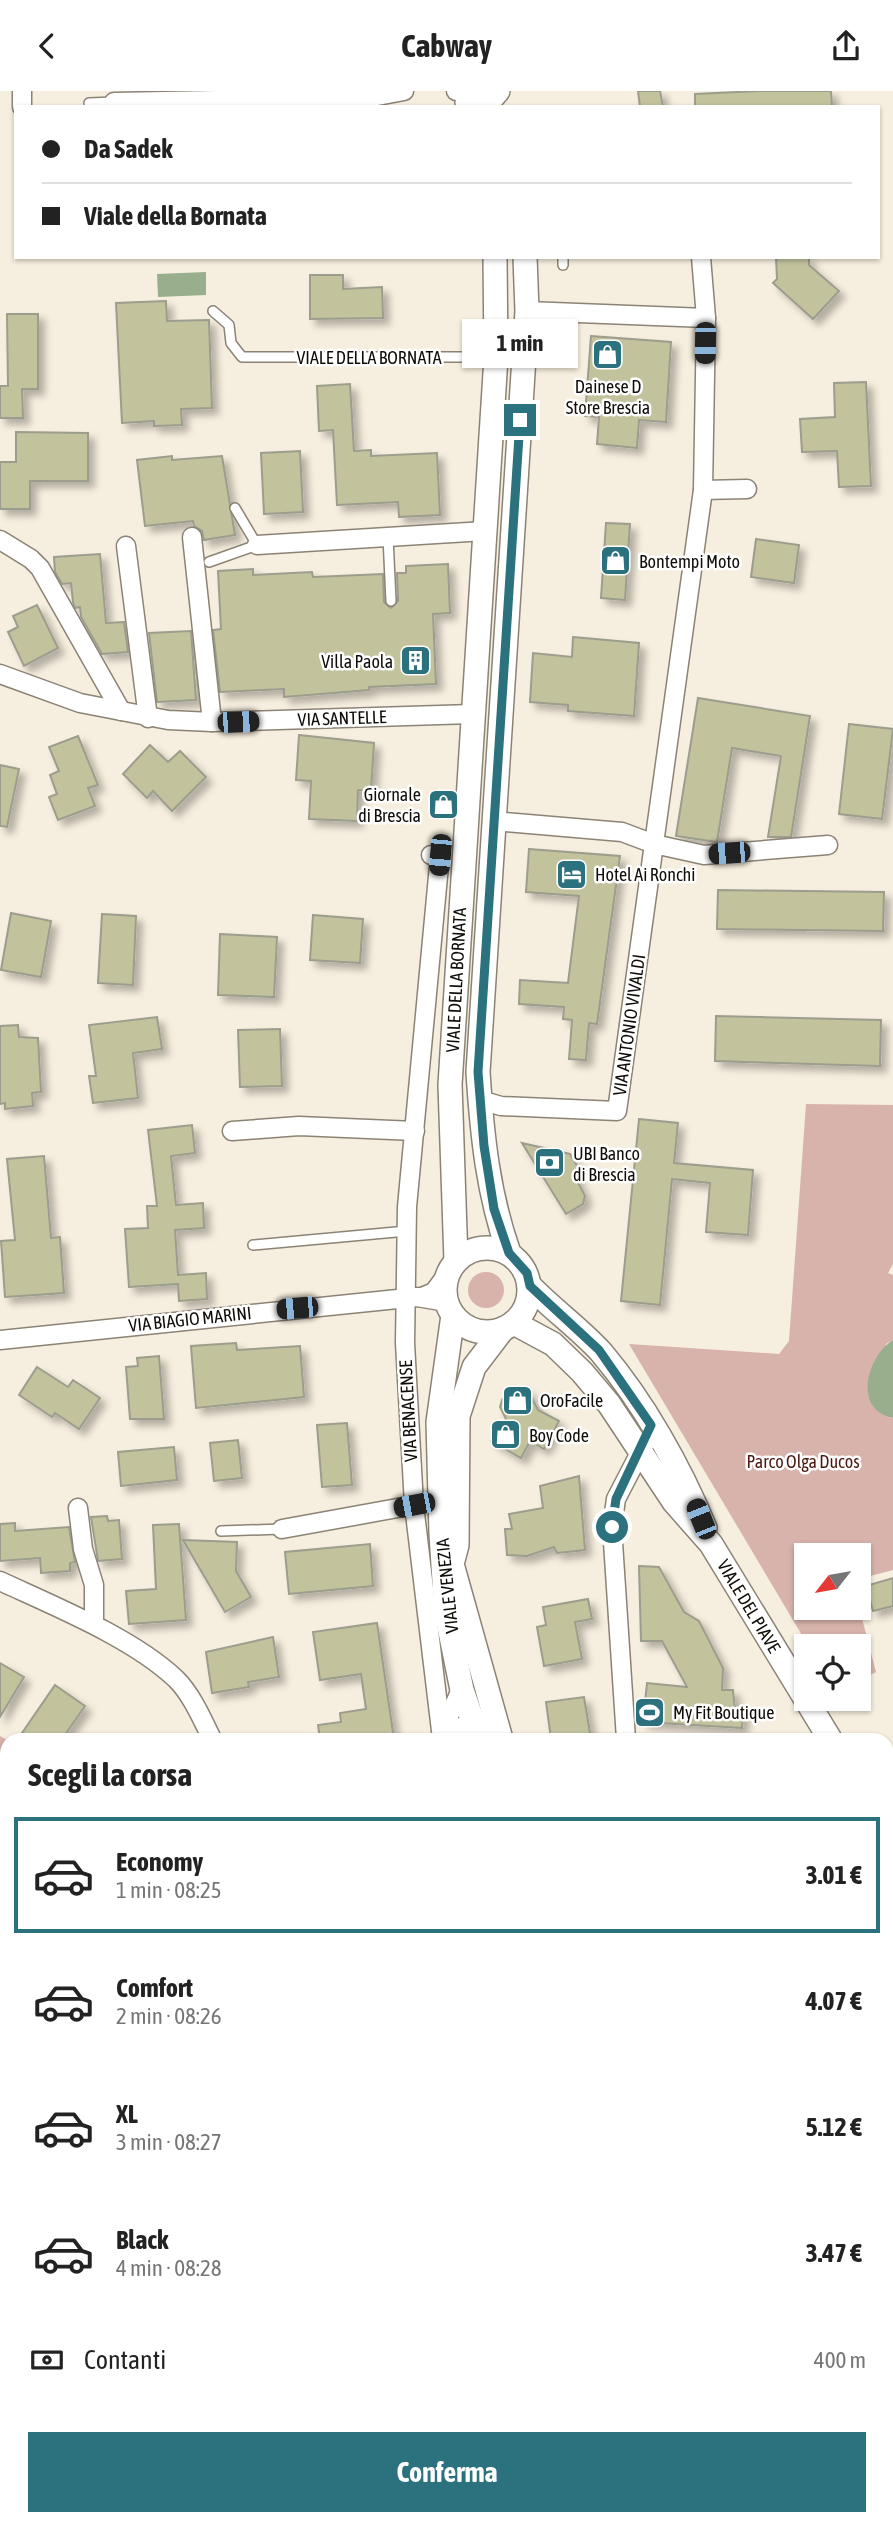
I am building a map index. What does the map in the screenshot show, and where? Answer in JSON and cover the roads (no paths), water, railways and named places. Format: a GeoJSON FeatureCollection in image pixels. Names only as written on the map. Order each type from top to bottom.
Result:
{"type":"FeatureCollection","features":[{"type":"Feature","properties":{"kind":"main road"},"geometry":{"type":"LineString","coordinates":[[461,96],[491,99],[498,91]]}},
{"type":"Feature","properties":{"kind":"main road","name":"VIALE DELLA BORNATA"},"geometry":{"type":"LineString","coordinates":[[452,1267],[450,1085],[496,357],[495,259]]}},
{"type":"Feature","properties":{"kind":"main road","name":"VIALE DELLA BORNATA"},"geometry":{"type":"LineString","coordinates":[[509,1253],[494,1209],[478,1072],[527,311],[525,259]]}},
{"type":"Feature","properties":{"kind":"main road"},"geometry":{"type":"LineString","coordinates":[[482,1247],[509,1253],[527,1273],[530,1286],[523,1312],[509,1326],[476,1331],[450,1309],[452,1267],[482,1247]]}},
{"type":"Feature","properties":{"kind":"main road","name":"VIALE DEL PIAVE"},"geometry":{"type":"LineString","coordinates":[[530,1286],[599,1350],[651,1425],[691,1495],[711,1544],[826,1733]]}},
{"type":"Feature","properties":{"kind":"main road","name":"VIALE VENEZIA"},"geometry":{"type":"LineString","coordinates":[[450,1309],[437,1454],[446,1612],[462,1690],[477,1732]]}},
{"type":"Feature","properties":{"kind":"main road","name":"VIALE DEL PIAVE"},"geometry":{"type":"LineString","coordinates":[[509,1326],[552,1344],[582,1372],[642,1451],[674,1502],[711,1544]]}},
{"type":"Feature","properties":{"kind":"main road","name":"VIALE VENEZIA"},"geometry":{"type":"LineString","coordinates":[[499,1733],[452,1564],[457,1545],[458,1416],[474,1367],[509,1326]]}},
{"type":"Feature","properties":{"kind":"street"},"geometry":{"type":"LineString","coordinates":[[114,101],[235,95],[320,102],[404,91]]}},
{"type":"Feature","properties":{"kind":"street","name":"VIA ANTONIO VIVALDI"},"geometry":{"type":"LineString","coordinates":[[480,1100],[501,1106],[617,1111],[703,490],[706,318],[701,259]]}},
{"type":"Feature","properties":{"kind":"street"},"geometry":{"type":"LineString","coordinates":[[527,311],[706,318]]}},
{"type":"Feature","properties":{"kind":"street"},"geometry":{"type":"LineString","coordinates":[[703,490],[747,489]]}},
{"type":"Feature","properties":{"kind":"street"},"geometry":{"type":"LineString","coordinates":[[257,545],[485,531]]}},
{"type":"Feature","properties":{"kind":"street"},"geometry":{"type":"LineString","coordinates":[[192,537],[212,722]]}},
{"type":"Feature","properties":{"kind":"street"},"geometry":{"type":"LineString","coordinates":[[0,540],[31,559],[40,568],[121,711]]}},
{"type":"Feature","properties":{"kind":"street"},"geometry":{"type":"LineString","coordinates":[[126,547],[148,718]]}},
{"type":"Feature","properties":{"kind":"street","name":"VIA SANTELLE"},"geometry":{"type":"LineString","coordinates":[[0,674],[80,703],[148,718],[212,722],[472,715]]}},
{"type":"Feature","properties":{"kind":"street"},"geometry":{"type":"LineString","coordinates":[[493,821],[622,832],[654,844],[704,855],[828,845]]}},
{"type":"Feature","properties":{"kind":"street","name":"VIALE DELLA BORNATA"},"geometry":{"type":"LineString","coordinates":[[413,1298],[407,1231],[440,855],[431,855]]}},
{"type":"Feature","properties":{"kind":"street"},"geometry":{"type":"LineString","coordinates":[[232,1131],[299,1126],[415,1131]]}},
{"type":"Feature","properties":{"kind":"street"},"geometry":{"type":"LineString","coordinates":[[413,1298],[434,1292],[452,1267]]}},
{"type":"Feature","properties":{"kind":"street","name":"VIA BIAGIO MARINI"},"geometry":{"type":"LineString","coordinates":[[0,1339],[413,1298],[450,1309]]}},
{"type":"Feature","properties":{"kind":"street","name":"VIA BENACENSE"},"geometry":{"type":"LineString","coordinates":[[413,1298],[414,1505],[442,1733]]}},
{"type":"Feature","properties":{"kind":"street"},"geometry":{"type":"LineString","coordinates":[[626,1733],[612,1527],[616,1499],[642,1451],[651,1425]]}},
{"type":"Feature","properties":{"kind":"street"},"geometry":{"type":"LineString","coordinates":[[282,1529],[414,1505]]}},
{"type":"Feature","properties":{"kind":"street"},"geometry":{"type":"LineString","coordinates":[[78,1508],[83,1549],[94,1585],[94,1624]]}},
{"type":"Feature","properties":{"kind":"street","name":"VIALE VENEZIA"},"geometry":{"type":"LineString","coordinates":[[452,1564],[463,1656],[462,1690]]}},
{"type":"Feature","properties":{"kind":"street"},"geometry":{"type":"LineString","coordinates":[[0,1581],[94,1624],[178,1681],[199,1711],[209,1733]]}},
{"type":"Feature","properties":{"kind":"street"},"geometry":{"type":"LineString","coordinates":[[443,1733],[454,1699],[462,1690]]}},
{"type":"Feature","properties":{"kind":"lane"},"geometry":{"type":"LineString","coordinates":[[89,103],[114,101]]}},
{"type":"Feature","properties":{"kind":"lane","name":"VIALE DELLA BORNATA"},"geometry":{"type":"LineString","coordinates":[[212,311],[229,325],[231,343],[242,357],[496,357]]}},
{"type":"Feature","properties":{"kind":"lane"},"geometry":{"type":"LineString","coordinates":[[209,562],[257,545],[235,507]]}},
{"type":"Feature","properties":{"kind":"lane"},"geometry":{"type":"LineString","coordinates":[[388,537],[391,601]]}},
{"type":"Feature","properties":{"kind":"lane"},"geometry":{"type":"LineString","coordinates":[[253,1245],[407,1231]]}},
{"type":"Feature","properties":{"kind":"lane"},"geometry":{"type":"LineString","coordinates":[[222,1531],[282,1529]]}},
{"type":"Feature","properties":{"kind":"place","name":"Dainese D Store Brescia"},"geometry":{"type":"Point","coordinates":[608,355]}},
{"type":"Feature","properties":{"kind":"place","name":"Bontempi Moto"},"geometry":{"type":"Point","coordinates":[616,561]}},
{"type":"Feature","properties":{"kind":"place","name":"Villa Paola"},"geometry":{"type":"Point","coordinates":[416,661]}},
{"type":"Feature","properties":{"kind":"place","name":"Giornale di Brescia"},"geometry":{"type":"Point","coordinates":[444,804]}},
{"type":"Feature","properties":{"kind":"place","name":"Hotel Ai Ronchi"},"geometry":{"type":"Point","coordinates":[572,874]}},
{"type":"Feature","properties":{"kind":"place","name":"UBI Banco di Brescia"},"geometry":{"type":"Point","coordinates":[550,1163]}},
{"type":"Feature","properties":{"kind":"place","name":"OroFacile"},"geometry":{"type":"Point","coordinates":[517,1400]}},
{"type":"Feature","properties":{"kind":"place","name":"Boy Code"},"geometry":{"type":"Point","coordinates":[506,1435]}},
{"type":"Feature","properties":{"kind":"place","name":"My Fit Boutique"},"geometry":{"type":"Point","coordinates":[650,1712]}},
{"type":"Feature","properties":{"kind":"park label","name":"Parco Olga Ducos"},"geometry":{"type":"Point","coordinates":[803,1461]}}]}
